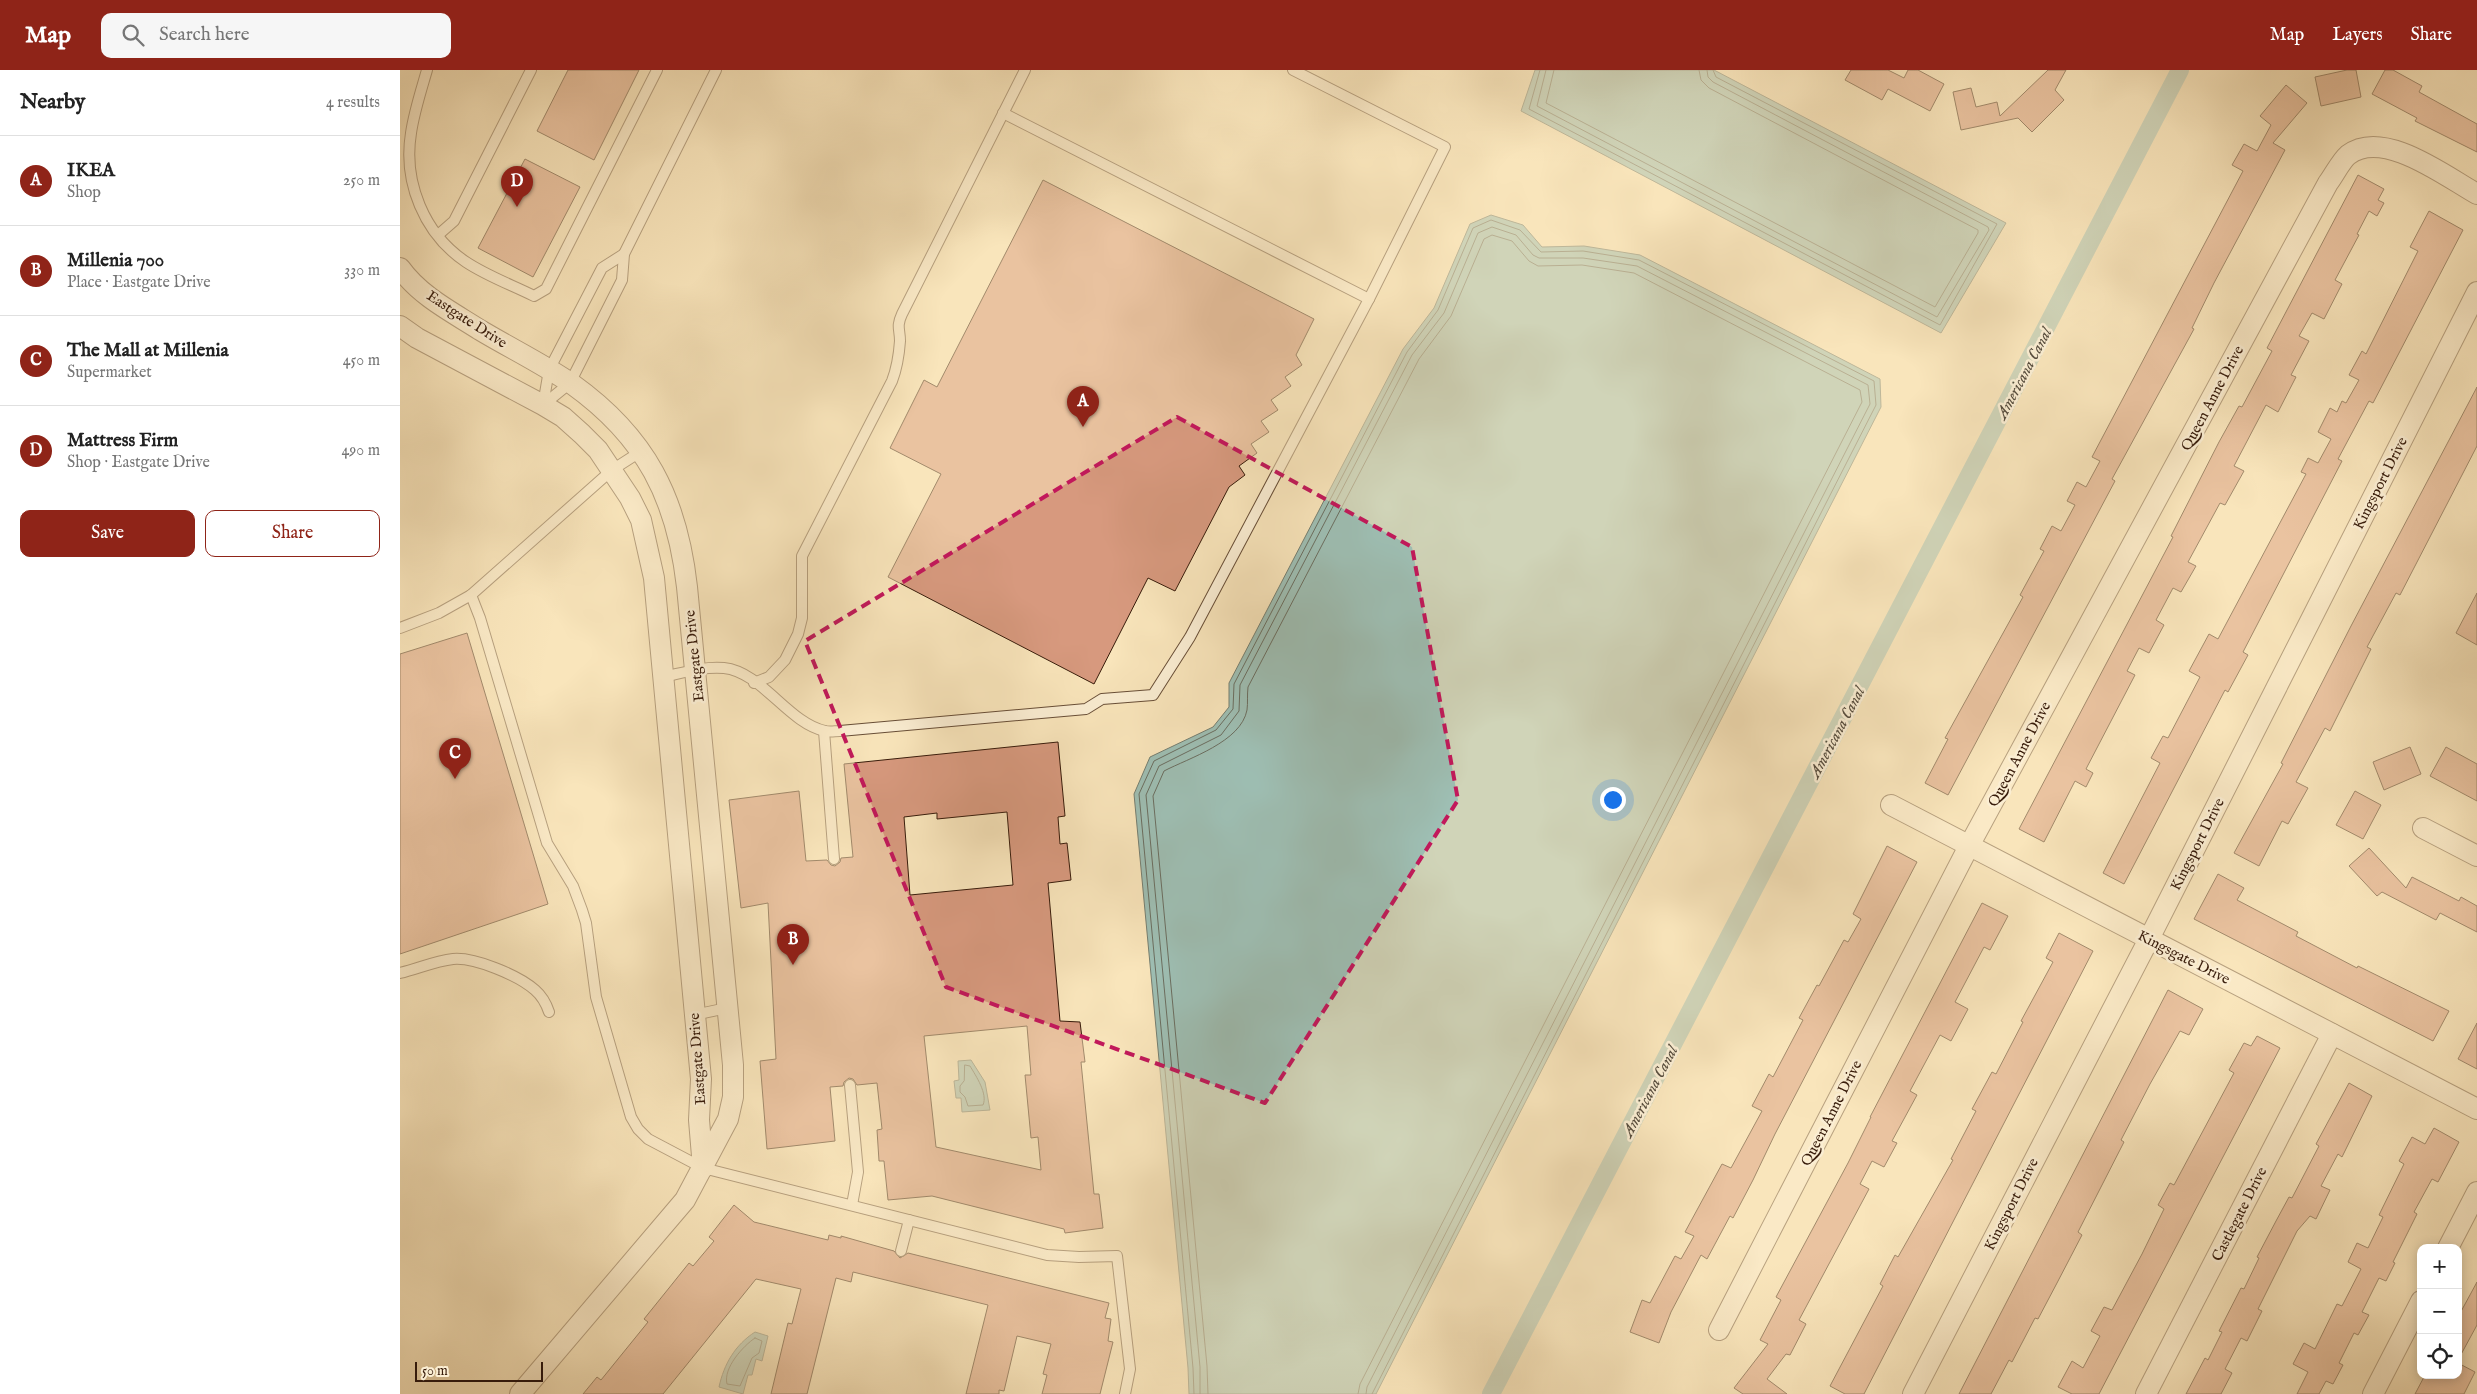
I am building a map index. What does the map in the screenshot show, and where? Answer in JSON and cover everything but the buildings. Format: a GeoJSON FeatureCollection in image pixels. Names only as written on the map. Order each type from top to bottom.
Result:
{"type":"FeatureCollection","features":[{"type":"Feature","properties":{"kind":"street","name":"Queen Anne Drive"},"geometry":{"type":"LineString","coordinates":[[1718,1330],[1969,846],[2328,183],[2348,155],[2375,145],[2397,149],[2477,194]]}},
{"type":"Feature","properties":{"kind":"street","name":"Eastgate Drive"},"geometry":{"type":"LineString","coordinates":[[400,268],[430,298],[570,383],[617,422],[656,474],[677,525],[683,554],[727,1008],[733,1097],[728,1119],[685,1200],[520,1394]]}},
{"type":"Feature","properties":{"kind":"street","name":"Kingsport Drive"},"geometry":{"type":"LineString","coordinates":[[1913,1394],[2149,939],[2477,292]]}},
{"type":"Feature","properties":{"kind":"street","name":"Eastgate Drive"},"geometry":{"type":"LineString","coordinates":[[400,326],[417,338],[563,417],[582,434],[612,470],[630,498],[640,520],[653,573],[701,1079],[700,1120],[703,1168]]}},
{"type":"Feature","properties":{"kind":"street","name":"Kingsgate Drive"},"geometry":{"type":"LineString","coordinates":[[1891,805],[2477,1109]]}},
{"type":"Feature","properties":{"kind":"street"},"geometry":{"type":"LineString","coordinates":[[2423,828],[2477,856]]}},
{"type":"Feature","properties":{"kind":"street","name":"Castlegate Drive"},"geometry":{"type":"LineString","coordinates":[[2146,1394],[2332,1034]]}},
{"type":"Feature","properties":{"kind":"street"},"geometry":{"type":"LineString","coordinates":[[2450,1244],[2477,1192]]}},
{"type":"Feature","properties":{"kind":"street"},"geometry":{"type":"LineString","coordinates":[[2373,1394],[2417,1309]]}},
{"type":"Feature","properties":{"kind":"lane"},"geometry":{"type":"LineString","coordinates":[[427,70],[411,132],[411,178],[416,199],[438,235],[455,254],[468,263],[534,296],[546,289],[657,70]]}},
{"type":"Feature","properties":{"kind":"lane"},"geometry":{"type":"LineString","coordinates":[[438,235],[454,221],[531,70]]}},
{"type":"Feature","properties":{"kind":"lane"},"geometry":{"type":"LineString","coordinates":[[542,405],[570,383],[622,280],[624,254],[716,70]]}},
{"type":"Feature","properties":{"kind":"lane"},"geometry":{"type":"LineString","coordinates":[[754,683],[769,677],[784,660],[798,634],[802,618],[802,556],[892,381],[897,368],[900,339],[897,324],[1025,70]]}},
{"type":"Feature","properties":{"kind":"lane"},"geometry":{"type":"LineString","coordinates":[[663,677],[695,670],[724,668],[742,674],[804,720],[824,731],[840,732],[1086,709],[1102,699],[1153,695],[1190,637],[1369,299],[1445,147],[1293,70]]}},
{"type":"Feature","properties":{"kind":"lane"},"geometry":{"type":"LineString","coordinates":[[1003,113],[1369,299]]}},
{"type":"Feature","properties":{"kind":"lane"},"geometry":{"type":"LineString","coordinates":[[542,405],[549,370],[602,268],[624,254]]}},
{"type":"Feature","properties":{"kind":"lane"},"geometry":{"type":"LineString","coordinates":[[400,628],[439,613],[471,596],[612,470],[640,452]]}},
{"type":"Feature","properties":{"kind":"lane"},"geometry":{"type":"LineString","coordinates":[[471,596],[480,618],[547,843],[580,901],[586,924],[596,997],[631,1117],[638,1129],[648,1139],[703,1168],[1047,1255],[1079,1257],[1117,1256],[1130,1369],[1125,1394]]}},
{"type":"Feature","properties":{"kind":"lane"},"geometry":{"type":"LineString","coordinates":[[824,731],[834,859]]}},
{"type":"Feature","properties":{"kind":"lane"},"geometry":{"type":"LineString","coordinates":[[400,973],[453,959],[471,960],[534,989],[545,1000],[549,1012]]}},
{"type":"Feature","properties":{"kind":"lane"},"geometry":{"type":"LineString","coordinates":[[694,1015],[727,1008]]}},
{"type":"Feature","properties":{"kind":"lane"},"geometry":{"type":"LineString","coordinates":[[850,1085],[858,1172],[852,1205]]}},
{"type":"Feature","properties":{"kind":"lane"},"geometry":{"type":"LineString","coordinates":[[901,1251],[909,1220]]}},
{"type":"Feature","properties":{"kind":"highlighted area"},"geometry":{"type":"Polygon","coordinates":[[[1177,417],[1412,547],[1458,800],[1265,1103],[946,987],[805,641],[1177,417]]]}},
{"type":"Feature","properties":{"kind":"water"},"geometry":{"type":"Polygon","coordinates":[[[1535,70],[1714,70],[2006,223],[1941,333],[1521,111],[1535,70]]]}},
{"type":"Feature","properties":{"kind":"water"},"geometry":{"type":"Polygon","coordinates":[[[1491,215],[1523,225],[1542,247],[1584,246],[1640,255],[1880,379],[1881,407],[1376,1394],[1189,1394],[1134,794],[1150,757],[1213,727],[1229,707],[1229,683],[1403,349],[1434,308],[1470,224],[1491,215]]]}},
{"type":"Feature","properties":{"kind":"water"},"geometry":{"type":"Polygon","coordinates":[[[971,1060],[985,1082],[990,1110],[962,1112],[961,1098],[956,1098],[954,1081],[959,1080],[958,1061],[971,1060]]]}},
{"type":"Feature","properties":{"kind":"water"},"geometry":{"type":"Polygon","coordinates":[[[755,1332],[768,1336],[762,1361],[756,1359],[752,1375],[748,1375],[743,1394],[719,1387],[731,1356],[755,1332]]]}},
{"type":"Feature","properties":{"kind":"waterway","name":"Americana Canal"},"geometry":{"type":"LineString","coordinates":[[1491,1394],[2180,70]]}},
{"type":"Feature","properties":{"kind":"place","name":"Mattress Firm"},"geometry":{"type":"Point","coordinates":[517,207]}},
{"type":"Feature","properties":{"kind":"place","name":"IKEA"},"geometry":{"type":"Point","coordinates":[1083,427]}},
{"type":"Feature","properties":{"kind":"place","name":"The Mall at Millenia"},"geometry":{"type":"Point","coordinates":[455,779]}},
{"type":"Feature","properties":{"kind":"place","name":"Millenia 700"},"geometry":{"type":"Point","coordinates":[793,965]}}]}
